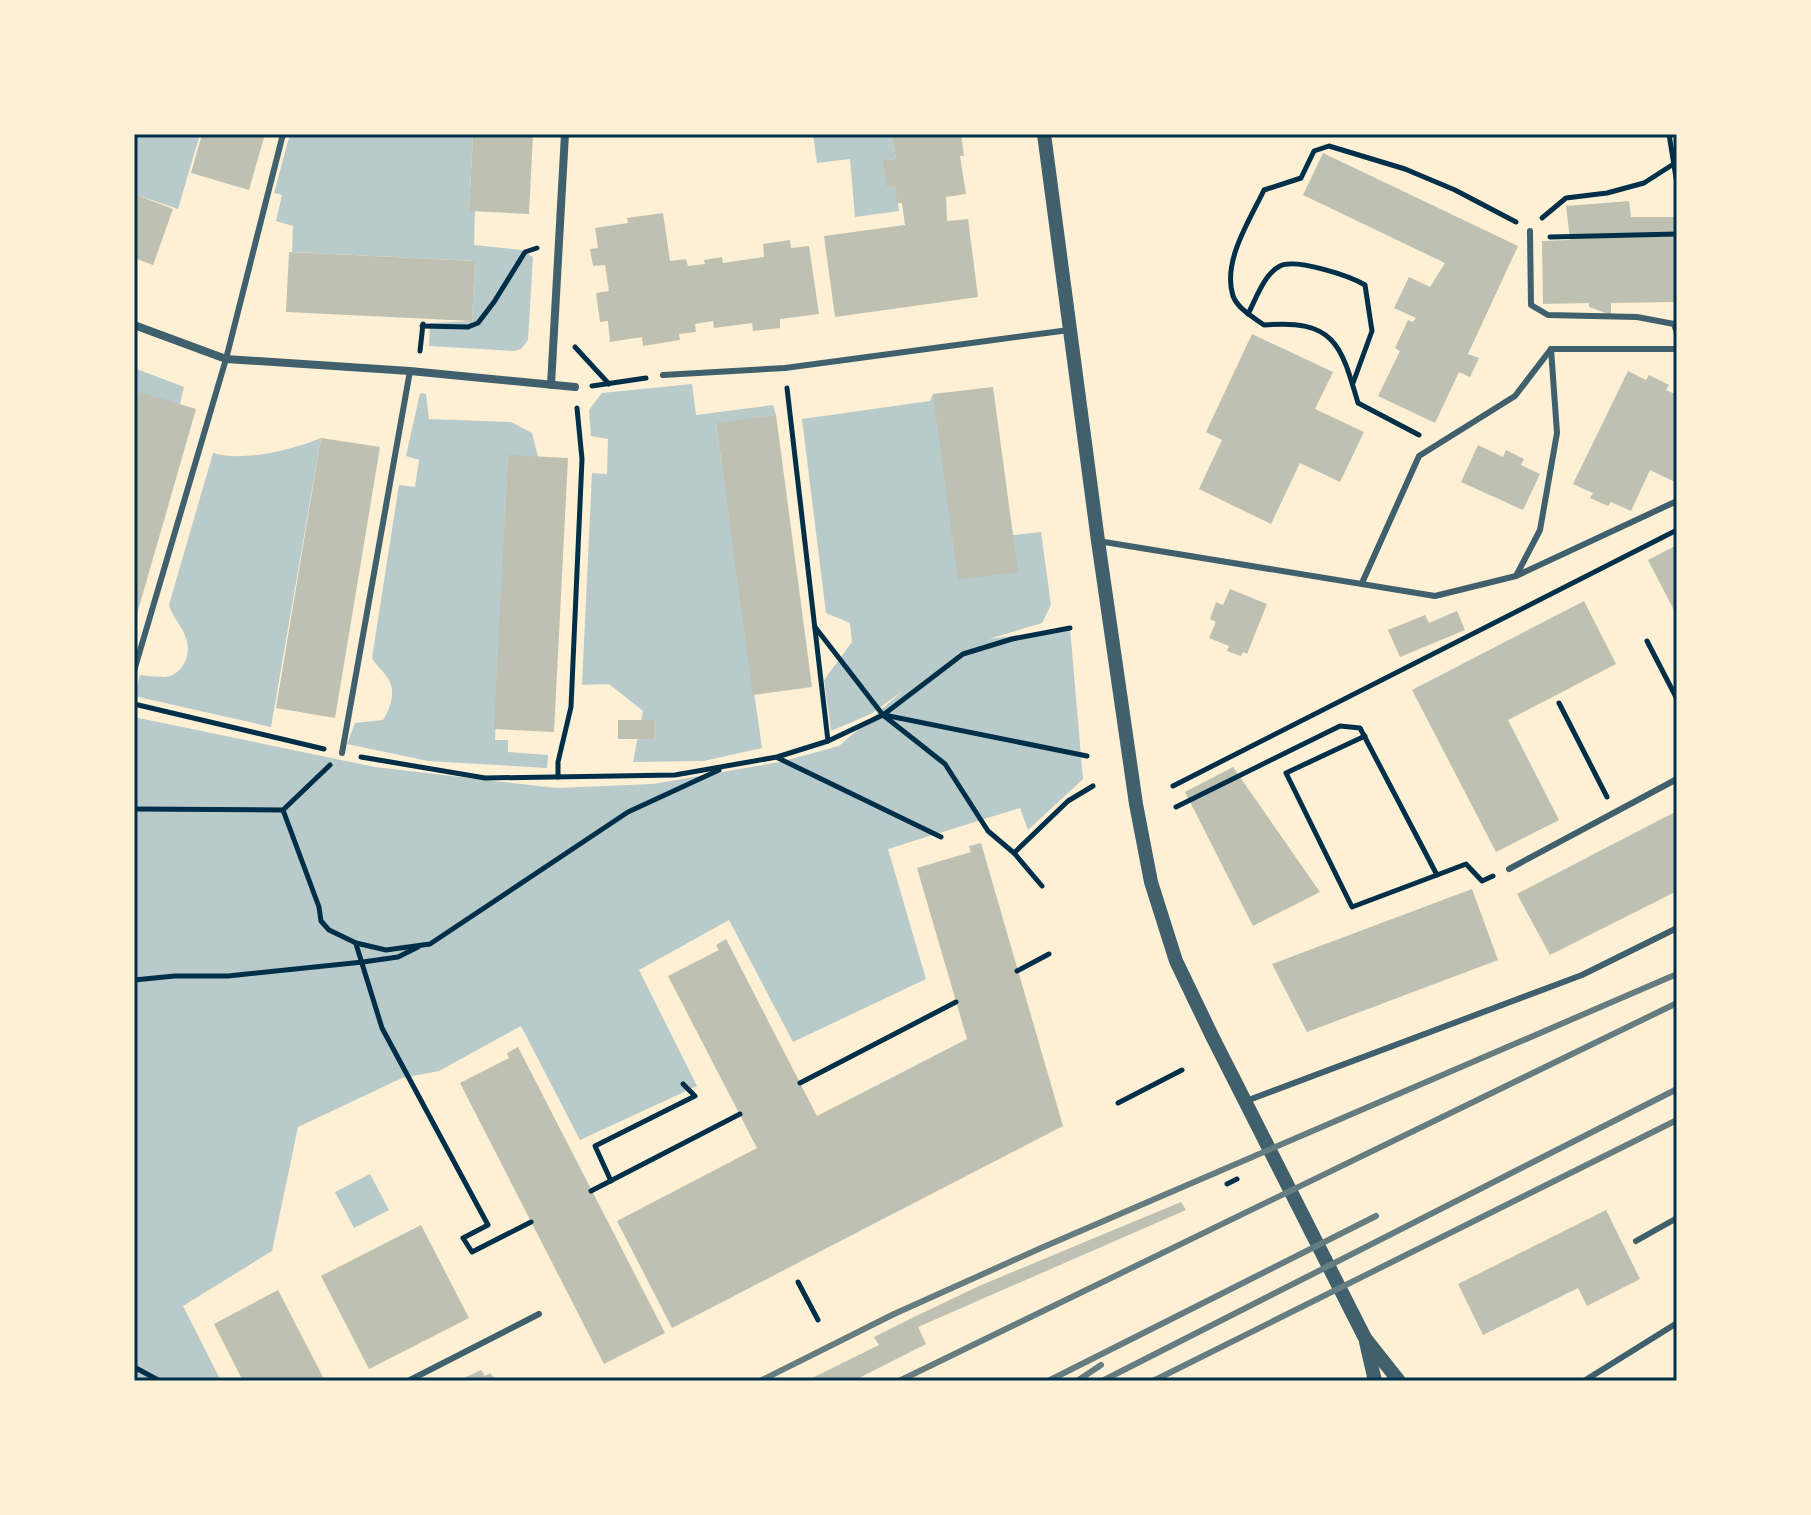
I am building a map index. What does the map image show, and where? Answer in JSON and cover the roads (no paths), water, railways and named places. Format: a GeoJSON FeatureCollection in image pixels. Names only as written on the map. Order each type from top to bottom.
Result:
{"type":"FeatureCollection","features":[{"type":"Feature","properties":{"kind":"street"},"geometry":{"type":"LineString","coordinates":[[551,385],[565,134]]}},
{"type":"Feature","properties":{"kind":"street"},"geometry":{"type":"LineString","coordinates":[[1044,134],[1098,541],[1136,804],[1151,882],[1176,961],[1365,1338],[1399,1381]]}},
{"type":"Feature","properties":{"kind":"street"},"geometry":{"type":"LineString","coordinates":[[134,325],[226,359],[410,371],[575,387]]}},
{"type":"Feature","properties":{"kind":"street"},"geometry":{"type":"LineString","coordinates":[[1365,1338],[1375,1381]]}},
{"type":"Feature","properties":{"kind":"lane"},"geometry":{"type":"LineString","coordinates":[[134,671],[226,359],[283,134]]}},
{"type":"Feature","properties":{"kind":"lane"},"geometry":{"type":"LineString","coordinates":[[1530,234],[1531,305],[1548,315],[1637,317],[1674,324],[1677,333]]}},
{"type":"Feature","properties":{"kind":"lane"},"geometry":{"type":"LineString","coordinates":[[663,375],[785,368],[1070,329]]}},
{"type":"Feature","properties":{"kind":"lane"},"geometry":{"type":"LineString","coordinates":[[1362,583],[1419,456],[1515,396],[1551,349]]}},
{"type":"Feature","properties":{"kind":"lane"},"geometry":{"type":"LineString","coordinates":[[1551,349],[1677,349]]}},
{"type":"Feature","properties":{"kind":"lane"},"geometry":{"type":"LineString","coordinates":[[1516,576],[1540,530],[1557,433],[1551,349]]}},
{"type":"Feature","properties":{"kind":"lane"},"geometry":{"type":"LineString","coordinates":[[342,753],[410,371]]}},
{"type":"Feature","properties":{"kind":"lane"},"geometry":{"type":"LineString","coordinates":[[1098,541],[1435,596],[1516,576],[1677,501]]}},
{"type":"Feature","properties":{"kind":"lane"},"geometry":{"type":"LineString","coordinates":[[1509,869],[1677,779]]}},
{"type":"Feature","properties":{"kind":"lane"},"geometry":{"type":"LineString","coordinates":[[1246,1101],[1582,975],[1677,928]]}},
{"type":"Feature","properties":{"kind":"lane"},"geometry":{"type":"LineString","coordinates":[[1636,1241],[1677,1218]]}},
{"type":"Feature","properties":{"kind":"lane"},"geometry":{"type":"LineString","coordinates":[[408,1381],[539,1314]]}},
{"type":"Feature","properties":{"kind":"lane"},"geometry":{"type":"LineString","coordinates":[[1584,1381],[1677,1323]]}},
{"type":"Feature","properties":{"kind":"railway"},"geometry":{"type":"LineString","coordinates":[[760,1381],[894,1314],[1041,1248],[1677,974]]}},
{"type":"Feature","properties":{"kind":"railway"},"geometry":{"type":"LineString","coordinates":[[899,1381],[1677,1003]]}},
{"type":"Feature","properties":{"kind":"railway"},"geometry":{"type":"LineString","coordinates":[[1102,1381],[1677,1089]]}},
{"type":"Feature","properties":{"kind":"railway"},"geometry":{"type":"LineString","coordinates":[[1153,1381],[1677,1120]]}},
{"type":"Feature","properties":{"kind":"railway"},"geometry":{"type":"LineString","coordinates":[[1048,1381],[1376,1216]]}},
{"type":"Feature","properties":{"kind":"railway"},"geometry":{"type":"LineString","coordinates":[[1077,1381],[1101,1365]]}}]}
